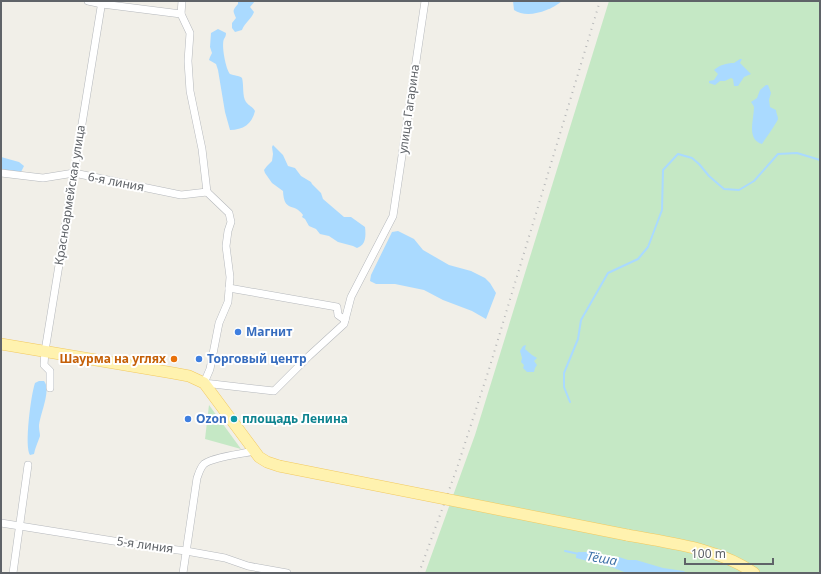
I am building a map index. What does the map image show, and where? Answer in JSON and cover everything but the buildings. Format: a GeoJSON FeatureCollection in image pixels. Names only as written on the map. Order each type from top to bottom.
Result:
{"type":"FeatureCollection","features":[{"type":"Feature","properties":{"kind":"main road"},"geometry":{"type":"LineString","coordinates":[[1,344],[189,376],[204,383],[259,457],[267,462],[279,466],[713,553],[744,566],[754,573]]}},
{"type":"Feature","properties":{"kind":"street"},"geometry":{"type":"LineString","coordinates":[[88,1],[181,14]]}},
{"type":"Feature","properties":{"kind":"street"},"geometry":{"type":"LineString","coordinates":[[182,1],[181,14],[190,33],[188,61],[190,91],[202,149],[208,192],[229,213],[231,222],[226,246],[230,277],[229,288],[228,302],[219,323],[210,369],[204,383],[274,392],[344,324],[345,320],[338,315],[337,307],[229,288]]}},
{"type":"Feature","properties":{"kind":"street","name":"улица Гагарина"},"geometry":{"type":"LineString","coordinates":[[345,320],[351,297],[393,216],[425,1]]}},
{"type":"Feature","properties":{"kind":"street","name":"Красноармейская улица"},"geometry":{"type":"LineString","coordinates":[[50,388],[50,371],[44,365],[45,351],[102,3]]}},
{"type":"Feature","properties":{"kind":"street","name":"6-я линия"},"geometry":{"type":"LineString","coordinates":[[1,173],[43,178],[74,173],[181,195],[208,192]]}},
{"type":"Feature","properties":{"kind":"street"},"geometry":{"type":"LineString","coordinates":[[183,573],[197,478],[200,470],[205,464],[213,460],[254,451]]}},
{"type":"Feature","properties":{"kind":"street"},"geometry":{"type":"LineString","coordinates":[[12,573],[28,465]]}},
{"type":"Feature","properties":{"kind":"street","name":"5-я линия"},"geometry":{"type":"LineString","coordinates":[[1,523],[186,551],[225,558],[248,566],[287,573]]}},
{"type":"Feature","properties":{"kind":"green space"},"geometry":{"type":"Polygon","coordinates":[[[609,1],[820,1],[820,573],[425,573],[475,435],[609,1]]]}},
{"type":"Feature","properties":{"kind":"green space"},"geometry":{"type":"Polygon","coordinates":[[[209,405],[241,449],[205,439],[209,405]]]}},
{"type":"Feature","properties":{"kind":"water"},"geometry":{"type":"Polygon","coordinates":[[[238,1],[255,1],[250,7],[254,12],[251,17],[242,30],[235,32],[232,28],[232,23],[236,18],[234,11],[238,1]]]}},
{"type":"Feature","properties":{"kind":"water"},"geometry":{"type":"Polygon","coordinates":[[[513,1],[562,1],[545,11],[525,14],[514,10],[513,1]]]}},
{"type":"Feature","properties":{"kind":"water"},"geometry":{"type":"Polygon","coordinates":[[[218,29],[226,33],[223,46],[228,72],[242,78],[245,100],[255,111],[254,116],[249,123],[235,130],[230,130],[216,64],[209,60],[212,53],[210,47],[211,33],[218,29]]]}},
{"type":"Feature","properties":{"kind":"water"},"geometry":{"type":"Polygon","coordinates":[[[742,59],[740,63],[751,74],[744,77],[738,86],[734,86],[733,79],[731,78],[725,81],[720,81],[715,85],[709,83],[709,81],[714,80],[718,74],[714,70],[726,64],[734,63],[742,59]]]}},
{"type":"Feature","properties":{"kind":"water"},"geometry":{"type":"Polygon","coordinates":[[[768,85],[771,93],[769,100],[770,107],[776,110],[778,119],[762,144],[754,138],[752,133],[754,107],[751,102],[757,98],[760,90],[768,85]]]}},
{"type":"Feature","properties":{"kind":"water"},"geometry":{"type":"Polygon","coordinates":[[[273,145],[283,155],[288,166],[295,168],[301,176],[311,182],[321,193],[323,199],[344,217],[351,217],[365,227],[364,242],[360,247],[357,248],[338,242],[329,236],[320,234],[316,229],[309,226],[302,217],[303,215],[300,211],[287,205],[283,191],[272,183],[264,170],[272,161],[273,145]]]}},
{"type":"Feature","properties":{"kind":"water"},"geometry":{"type":"Polygon","coordinates":[[[1,157],[19,162],[24,166],[21,172],[1,169],[1,157]]]}},
{"type":"Feature","properties":{"kind":"water"},"geometry":{"type":"Polygon","coordinates":[[[398,231],[414,239],[423,250],[449,265],[471,271],[485,278],[490,283],[496,293],[486,319],[472,311],[443,300],[424,290],[395,284],[376,284],[370,281],[371,275],[392,232],[398,231]]]}},
{"type":"Feature","properties":{"kind":"water"},"geometry":{"type":"Polygon","coordinates":[[[526,345],[525,349],[537,358],[534,361],[537,365],[534,372],[527,372],[523,368],[524,365],[521,362],[522,358],[520,351],[523,346],[526,345]]]}},
{"type":"Feature","properties":{"kind":"water"},"geometry":{"type":"Polygon","coordinates":[[[44,381],[47,390],[39,427],[40,436],[34,454],[30,455],[28,450],[28,432],[30,409],[33,389],[35,383],[44,381]]]}},
{"type":"Feature","properties":{"kind":"water"},"geometry":{"type":"Polygon","coordinates":[[[578,552],[592,552],[608,559],[619,557],[628,560],[636,560],[663,568],[684,571],[686,573],[627,573],[611,567],[576,558],[578,552]]]}},
{"type":"Feature","properties":{"kind":"waterway"},"geometry":{"type":"LineString","coordinates":[[570,402],[564,387],[564,373],[578,339],[581,320],[608,273],[638,259],[648,247],[662,210],[663,170],[678,154],[692,158],[724,189],[739,190],[754,181],[778,154],[797,153],[820,160]]}},
{"type":"Feature","properties":{"kind":"waterway","name":"Тёша"},"geometry":{"type":"LineString","coordinates":[[565,551],[579,554]]}},
{"type":"Feature","properties":{"kind":"railway"},"geometry":{"type":"LineString","coordinates":[[419,573],[457,468],[490,366],[600,1]]}},
{"type":"Feature","properties":{"kind":"place","name":"Магнит"},"geometry":{"type":"Point","coordinates":[238,332]}},
{"type":"Feature","properties":{"kind":"place","name":"Шаурма на углях"},"geometry":{"type":"Point","coordinates":[174,359]}},
{"type":"Feature","properties":{"kind":"place","name":"Торговый центр"},"geometry":{"type":"Point","coordinates":[199,359]}},
{"type":"Feature","properties":{"kind":"place","name":"Ozon"},"geometry":{"type":"Point","coordinates":[188,419]}},
{"type":"Feature","properties":{"kind":"place","name":"площадь Ленина"},"geometry":{"type":"Point","coordinates":[234,419]}}]}
